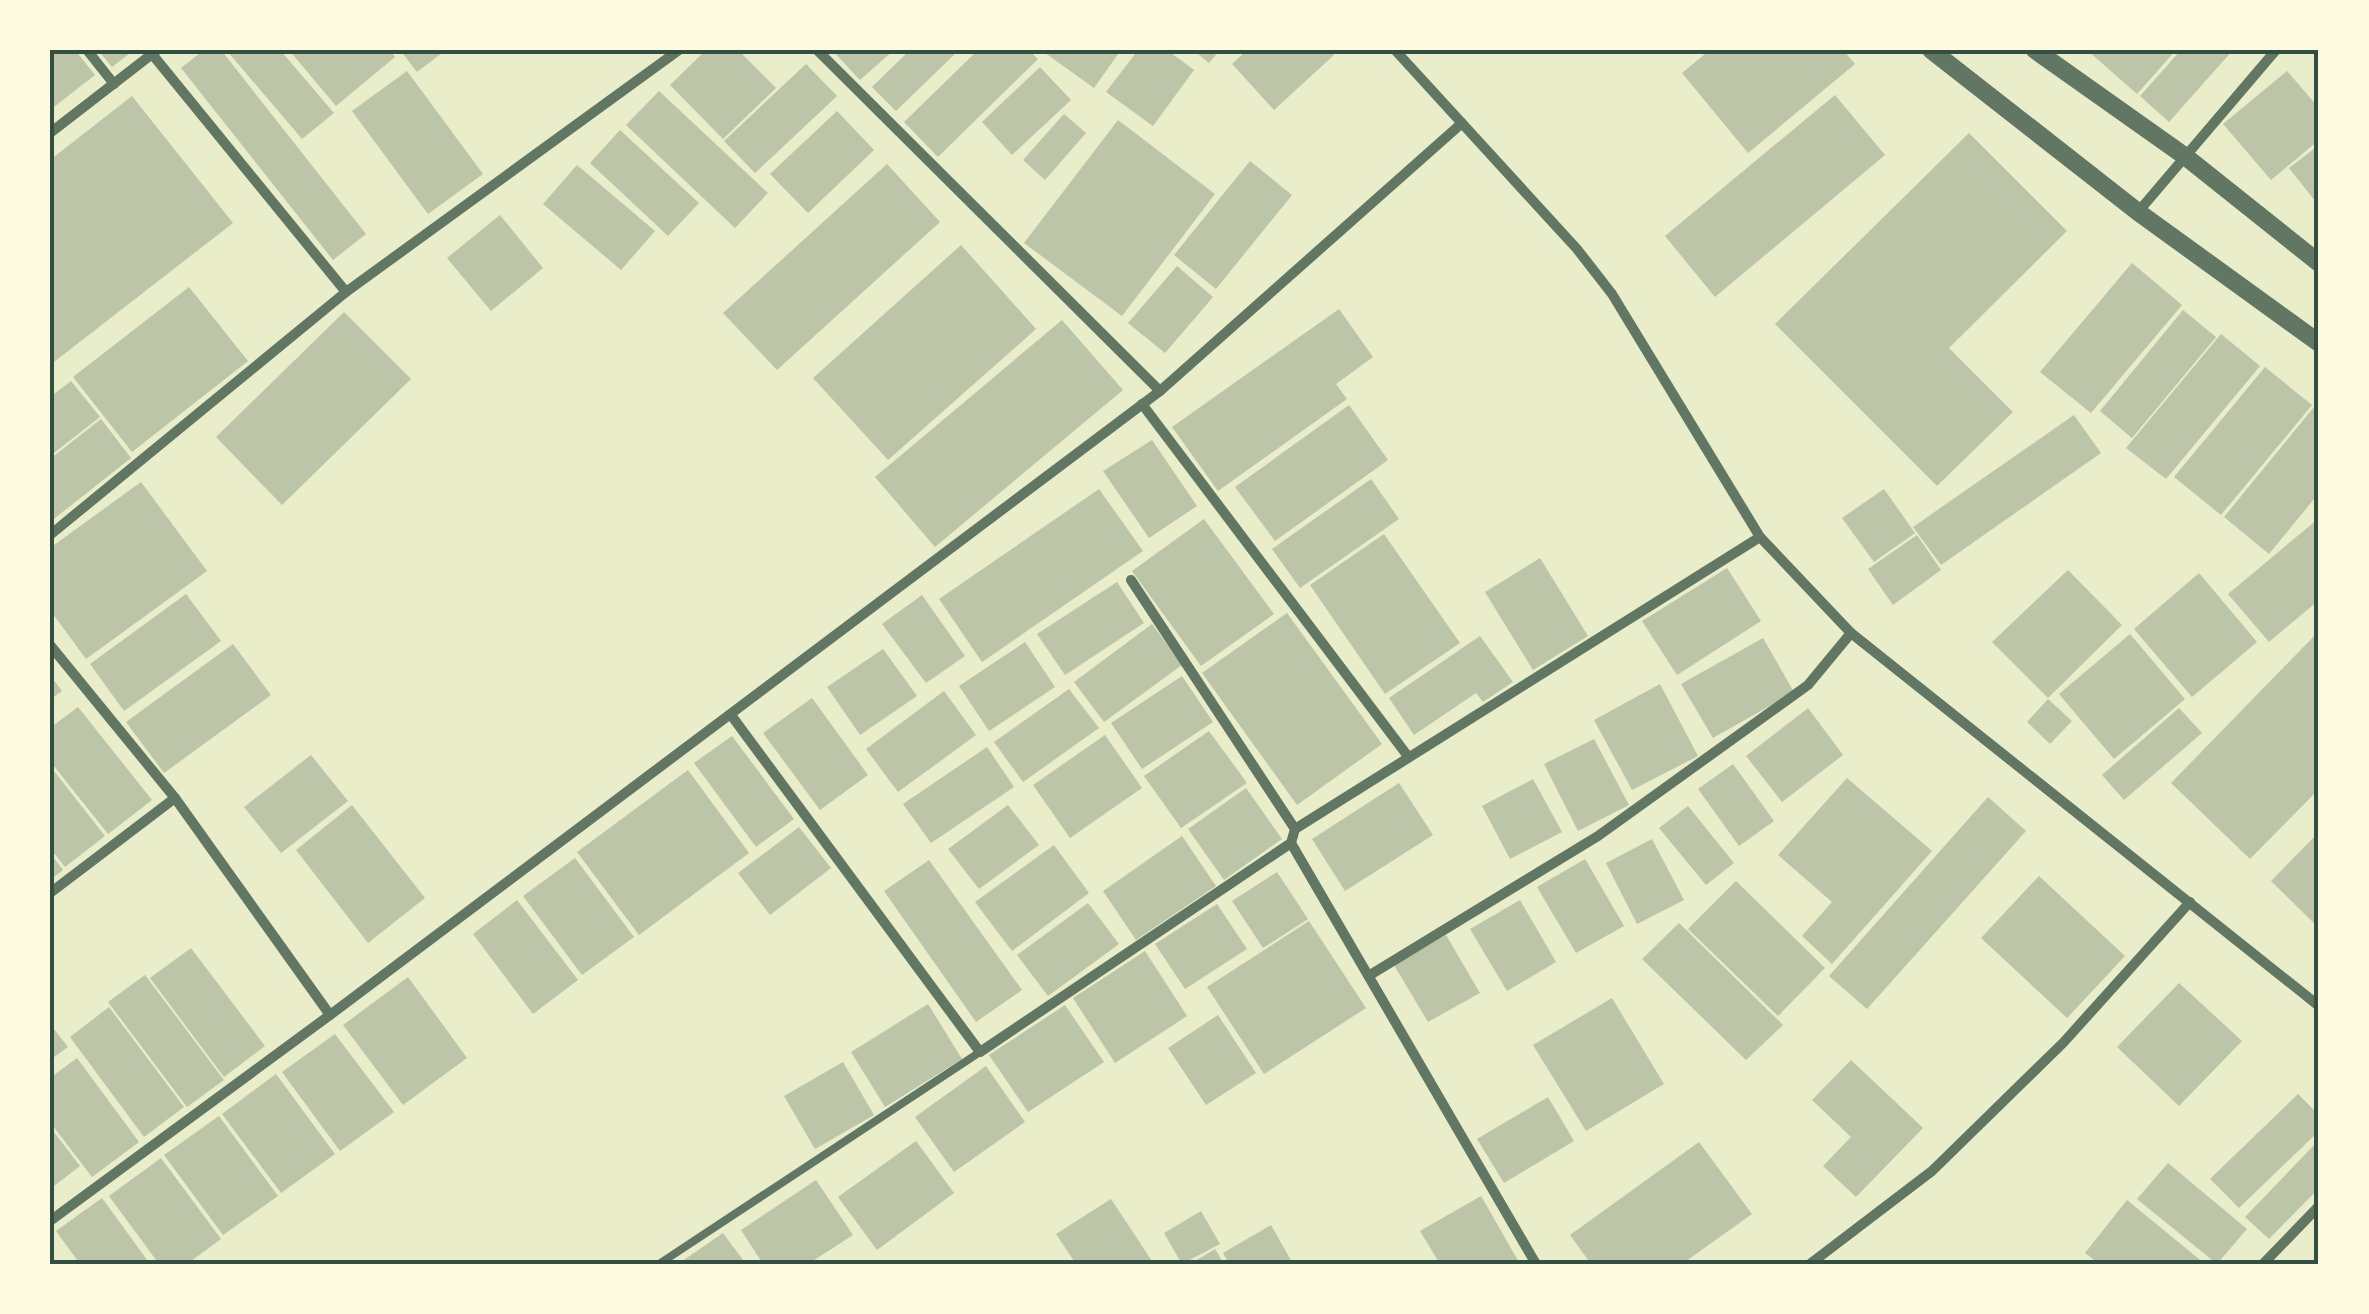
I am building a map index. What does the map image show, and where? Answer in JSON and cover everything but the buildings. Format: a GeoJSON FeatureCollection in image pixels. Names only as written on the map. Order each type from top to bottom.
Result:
{"type":"FeatureCollection","features":[{"type":"Feature","properties":{"kind":"street"},"geometry":{"type":"LineString","coordinates":[[88,50],[114,84]]}},
{"type":"Feature","properties":{"kind":"street"},"geometry":{"type":"LineString","coordinates":[[50,536],[346,292],[680,50]]}},
{"type":"Feature","properties":{"kind":"street"},"geometry":{"type":"LineString","coordinates":[[817,50],[1160,391]]}},
{"type":"Feature","properties":{"kind":"street"},"geometry":{"type":"LineString","coordinates":[[1395,50],[1577,249],[1612,294],[1760,536],[1851,633],[2319,1006]]}},
{"type":"Feature","properties":{"kind":"street"},"geometry":{"type":"LineString","coordinates":[[1931,50],[2138,212],[2319,343]]}},
{"type":"Feature","properties":{"kind":"street"},"geometry":{"type":"LineString","coordinates":[[2036,50],[2186,156],[2319,264]]}},
{"type":"Feature","properties":{"kind":"street"},"geometry":{"type":"LineString","coordinates":[[2138,212],[2276,50]]}},
{"type":"Feature","properties":{"kind":"street"},"geometry":{"type":"LineString","coordinates":[[50,132],[155,52],[346,292]]}},
{"type":"Feature","properties":{"kind":"street"},"geometry":{"type":"LineString","coordinates":[[50,1220],[330,1015],[1160,391],[1462,122]]}},
{"type":"Feature","properties":{"kind":"street"},"geometry":{"type":"LineString","coordinates":[[1142,404],[1407,755]]}},
{"type":"Feature","properties":{"kind":"street"},"geometry":{"type":"LineString","coordinates":[[730,715],[980,1052],[1291,843],[1295,829],[1760,536]]}},
{"type":"Feature","properties":{"kind":"street"},"geometry":{"type":"LineString","coordinates":[[1130,580],[1295,829]]}},
{"type":"Feature","properties":{"kind":"street"},"geometry":{"type":"LineString","coordinates":[[1370,975],[1598,836],[1808,685],[1851,633]]}},
{"type":"Feature","properties":{"kind":"street"},"geometry":{"type":"LineString","coordinates":[[50,645],[175,798],[330,1015]]}},
{"type":"Feature","properties":{"kind":"street"},"geometry":{"type":"LineString","coordinates":[[50,893],[175,798]]}},
{"type":"Feature","properties":{"kind":"street"},"geometry":{"type":"LineString","coordinates":[[1291,843],[1536,1264]]}},
{"type":"Feature","properties":{"kind":"street"},"geometry":{"type":"LineString","coordinates":[[1810,1264],[1932,1171],[2063,1043],[2190,902]]}},
{"type":"Feature","properties":{"kind":"street"},"geometry":{"type":"LineString","coordinates":[[2263,1264],[2319,1206]]}},
{"type":"Feature","properties":{"kind":"lane"},"geometry":{"type":"LineString","coordinates":[[659,1264],[980,1052]]}}]}
